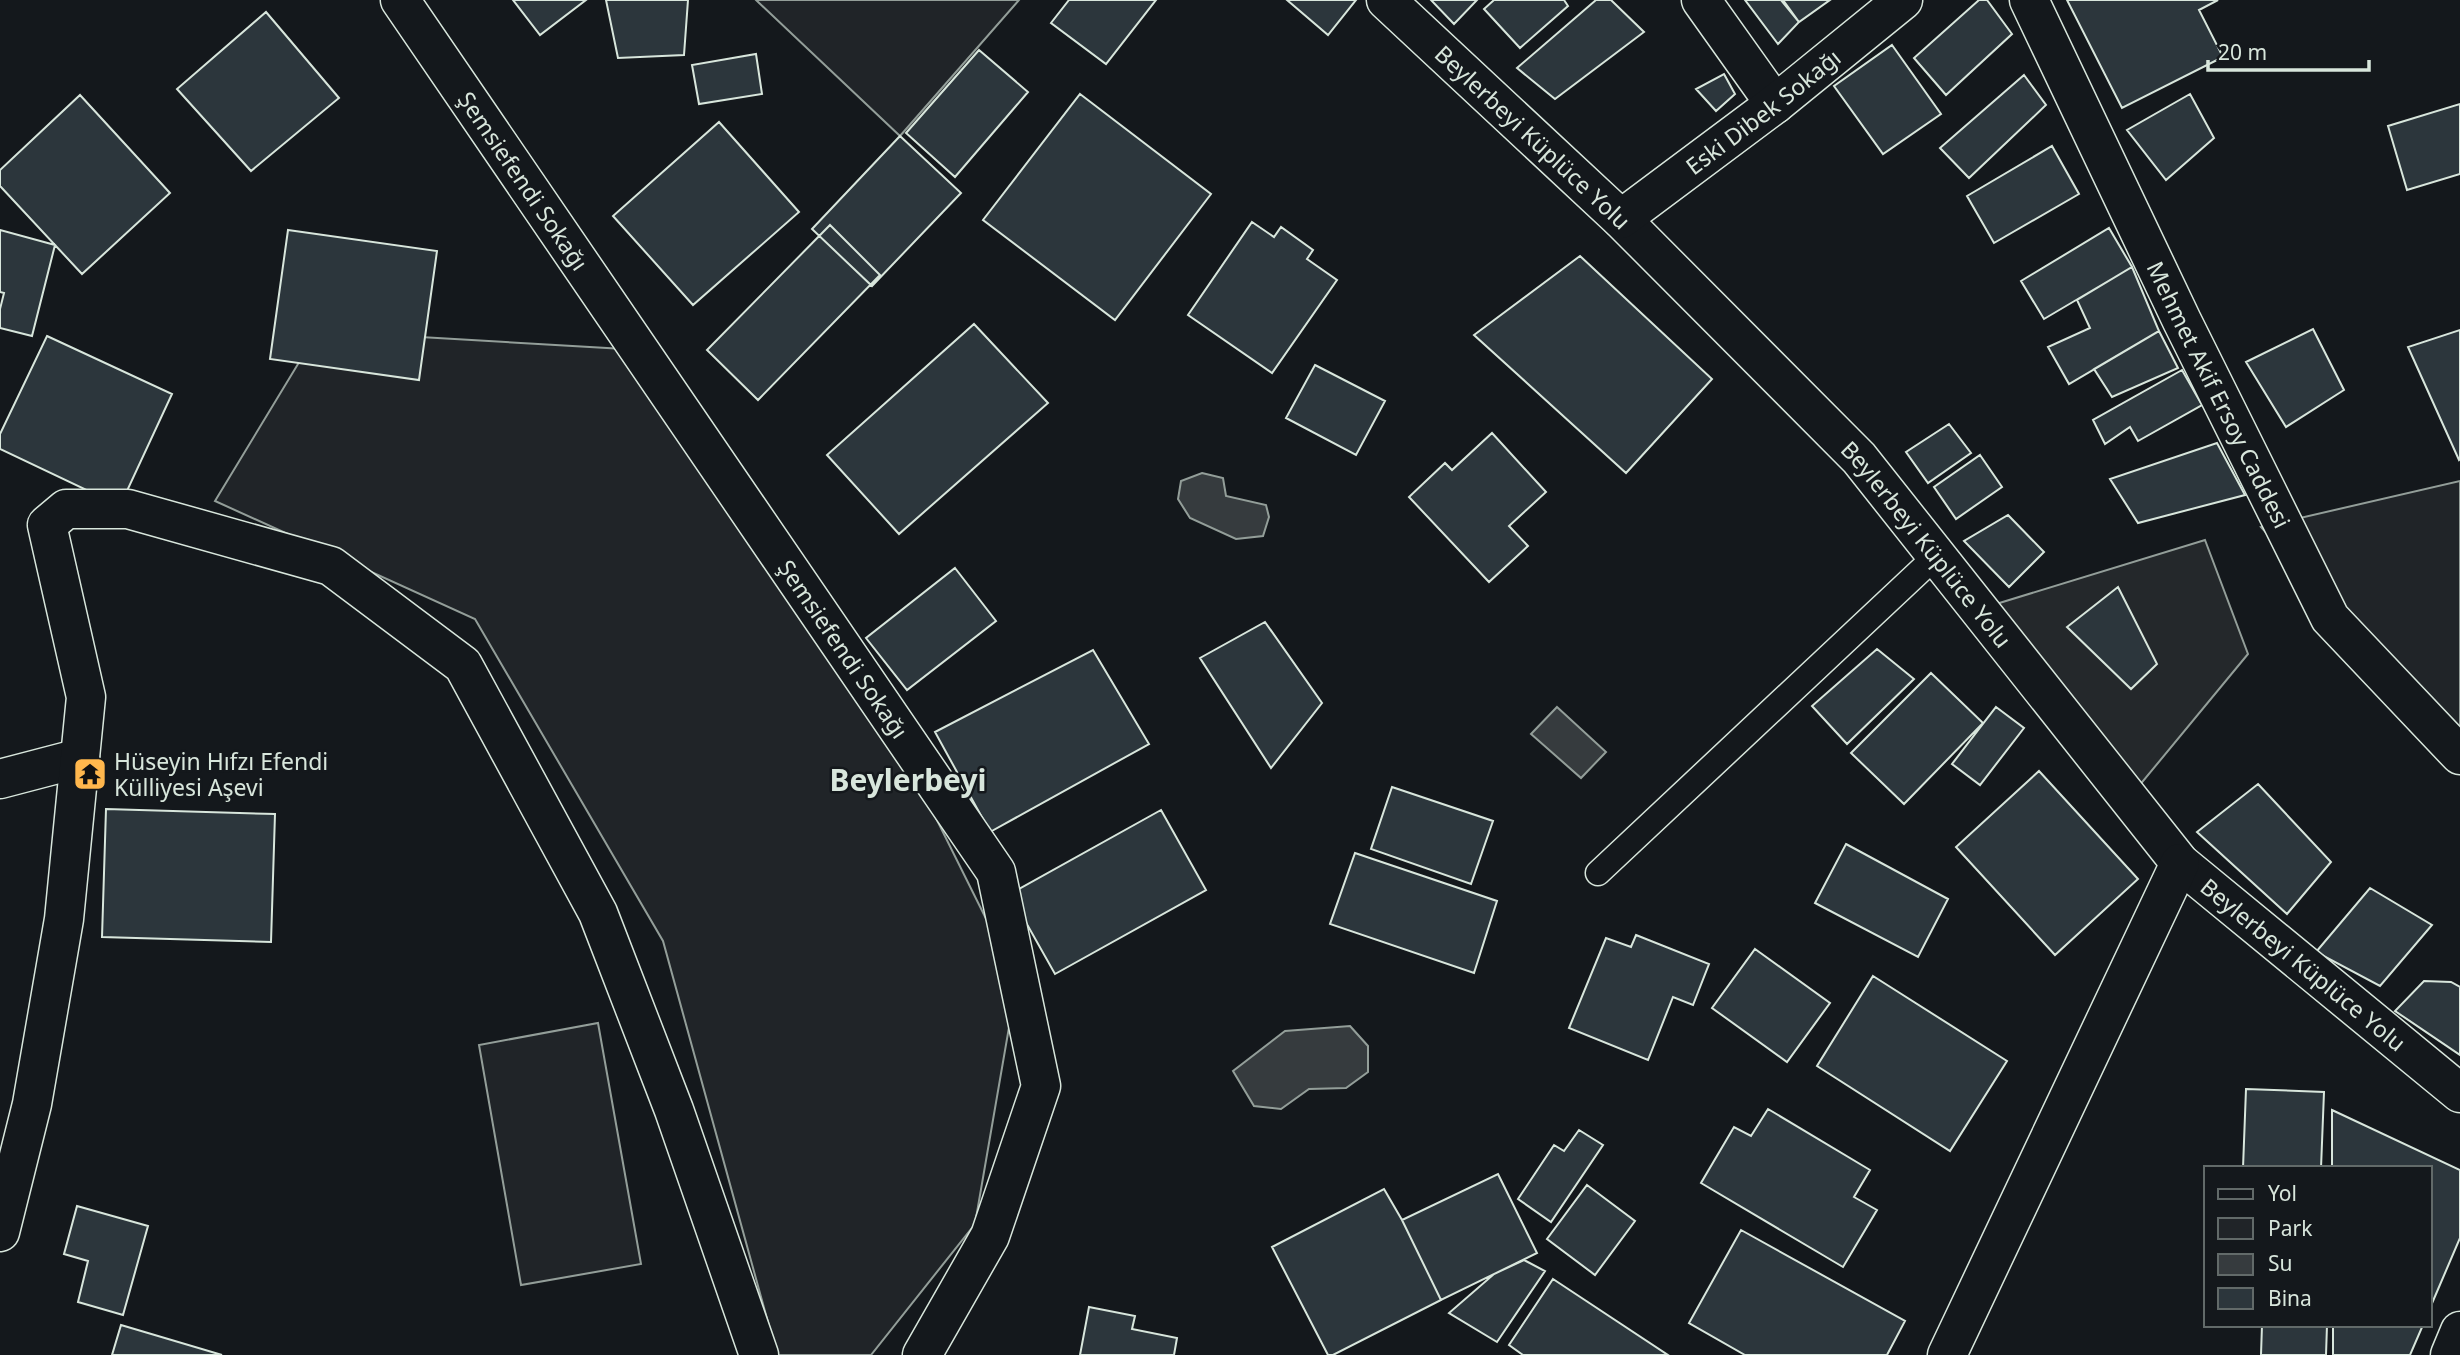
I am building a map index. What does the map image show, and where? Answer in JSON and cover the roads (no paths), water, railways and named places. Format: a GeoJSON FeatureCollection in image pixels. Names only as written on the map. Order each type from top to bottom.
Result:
{"type":"FeatureCollection","features":[{"type":"Feature","properties":{"kind":"street","name":"Şemsiefendi Sokağı"},"geometry":{"type":"LineString","coordinates":[[400,0],[996,872],[1041,1086],[990,1236],[922,1355]]}},
{"type":"Feature","properties":{"kind":"street","name":"Beylerbeyi Küplüce Yolu"},"geometry":{"type":"LineString","coordinates":[[1387,0],[1621,219],[1858,458],[2180,863],[2460,1093]]}},
{"type":"Feature","properties":{"kind":"street"},"geometry":{"type":"LineString","coordinates":[[1701,0],[1775,104]]}},
{"type":"Feature","properties":{"kind":"street","name":"Eski Dibek Sokağı"},"geometry":{"type":"LineString","coordinates":[[1621,219],[1775,104],[1903,0]]}},
{"type":"Feature","properties":{"kind":"street","name":"Mehmet Akif Ersoy Caddesi"},"geometry":{"type":"LineString","coordinates":[[2029,0],[2182,321],[2330,618],[2460,755]]}},
{"type":"Feature","properties":{"kind":"street"},"geometry":{"type":"LineString","coordinates":[[0,1232],[32,1104],[64,919],[86,697],[47,525],[66,509],[128,509],[331,566],[463,665],[598,913],[674,1110],[759,1355]]}},
{"type":"Feature","properties":{"kind":"street"},"geometry":{"type":"LineString","coordinates":[[0,779],[80,758]]}},
{"type":"Feature","properties":{"kind":"street"},"geometry":{"type":"LineString","coordinates":[[1947,1355],[2180,863]]}},
{"type":"Feature","properties":{"kind":"street"},"geometry":{"type":"LineString","coordinates":[[2450,1355],[2460,1331]]}},
{"type":"Feature","properties":{"kind":"lane"},"geometry":{"type":"LineString","coordinates":[[1598,873],[1936,556]]}},
{"type":"Feature","properties":{"kind":"water"},"geometry":{"type":"Polygon","coordinates":[[[1202,473],[1223,478],[1226,496],[1266,505],[1269,517],[1263,536],[1236,539],[1190,518],[1178,499],[1181,481],[1202,473]]]}},
{"type":"Feature","properties":{"kind":"water"},"geometry":{"type":"Polygon","coordinates":[[[1557,707],[1606,752],[1581,778],[1531,734],[1557,707]]]}},
{"type":"Feature","properties":{"kind":"water"},"geometry":{"type":"Polygon","coordinates":[[[1350,1026],[1368,1046],[1368,1072],[1346,1088],[1309,1089],[1281,1109],[1254,1106],[1233,1071],[1285,1031],[1350,1026]]]}},
{"type":"Feature","properties":{"kind":"place","name":"Hüseyin Hıfzı Efendi Külliyesi Aşevi"},"geometry":{"type":"Point","coordinates":[90,774]}},
{"type":"Feature","properties":{"kind":"district","name":"Beylerbeyi"},"geometry":{"type":"Point","coordinates":[908,779]}}]}
